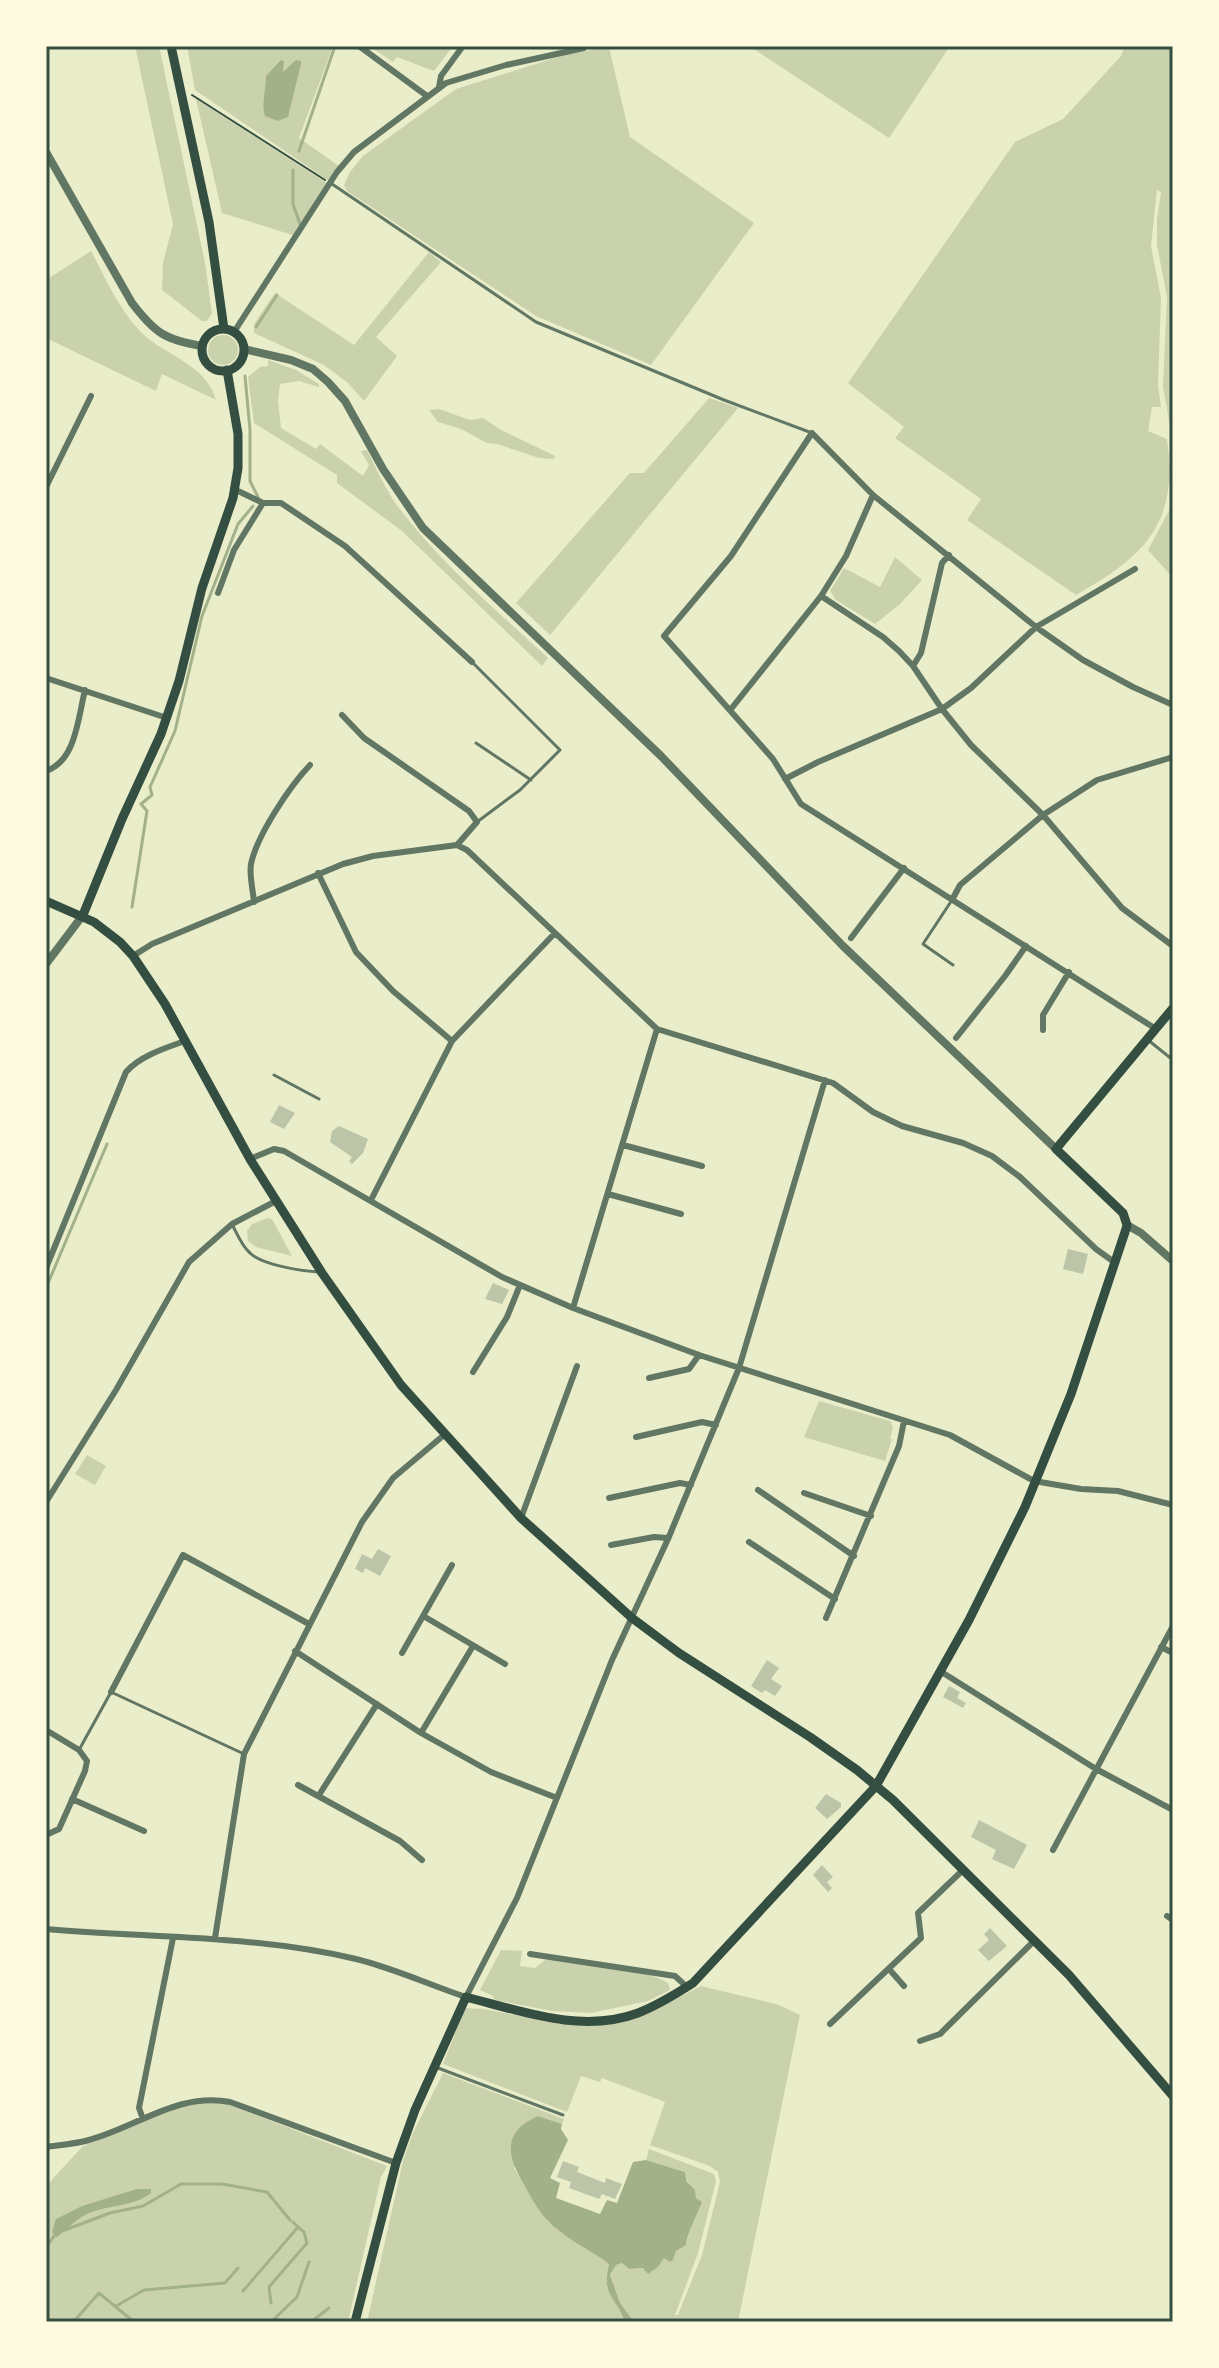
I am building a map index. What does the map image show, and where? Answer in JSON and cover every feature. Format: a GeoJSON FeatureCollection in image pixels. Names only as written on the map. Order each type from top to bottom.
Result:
{"type":"FeatureCollection","features":[{"type":"Feature","properties":{"kind":"main road"},"geometry":{"type":"LineString","coordinates":[[171,46],[229,330],[241,339],[244,349],[239,363],[227,370],[214,369],[208,364],[202,346],[208,335],[229,330]]}},
{"type":"Feature","properties":{"kind":"main road"},"geometry":{"type":"LineString","coordinates":[[83,915],[167,718],[195,612],[234,489],[238,434],[227,370]]}},
{"type":"Feature","properties":{"kind":"main road"},"geometry":{"type":"LineString","coordinates":[[46,901],[83,915],[120,942],[133,956],[165,1004],[250,1159],[322,1273],[401,1385],[521,1518],[632,1618],[681,1655],[810,1737],[876,1786],[1069,1975],[1173,2096]]}},
{"type":"Feature","properties":{"kind":"main road"},"geometry":{"type":"LineString","coordinates":[[355,2322],[396,2163],[415,2110],[466,1997],[557,2020],[606,2019],[636,2014],[663,2002],[687,1987],[731,1943],[876,1786],[987,1587],[1025,1507],[1071,1394],[1127,1225],[1123,1213],[1056,1149],[1173,1008]]}},
{"type":"Feature","properties":{"kind":"street"},"geometry":{"type":"LineString","coordinates":[[359,46],[427,96]]}},
{"type":"Feature","properties":{"kind":"street"},"geometry":{"type":"LineString","coordinates":[[439,87],[441,76],[463,46]]}},
{"type":"Feature","properties":{"kind":"street"},"geometry":{"type":"LineString","coordinates":[[229,330],[354,152],[439,87],[506,65],[584,48]]}},
{"type":"Feature","properties":{"kind":"street"},"geometry":{"type":"LineString","coordinates":[[46,152],[132,303],[150,326],[175,342],[202,346]]}},
{"type":"Feature","properties":{"kind":"street"},"geometry":{"type":"LineString","coordinates":[[244,349],[291,360],[313,369],[328,382],[345,401],[383,469],[423,528],[661,756],[843,946],[1056,1149]]}},
{"type":"Feature","properties":{"kind":"street"},"geometry":{"type":"LineString","coordinates":[[46,487],[91,396]]}},
{"type":"Feature","properties":{"kind":"street"},"geometry":{"type":"LineString","coordinates":[[1156,1029],[801,804],[773,759],[664,636],[731,556],[812,433],[873,495],[1036,627],[1083,660],[1173,705]]}},
{"type":"Feature","properties":{"kind":"street"},"geometry":{"type":"LineString","coordinates":[[234,489],[263,503],[281,503],[345,546],[472,662]]}},
{"type":"Feature","properties":{"kind":"street"},"geometry":{"type":"LineString","coordinates":[[731,709],[821,596],[846,556],[873,495]]}},
{"type":"Feature","properties":{"kind":"street"},"geometry":{"type":"LineString","coordinates":[[218,593],[234,550],[263,503]]}},
{"type":"Feature","properties":{"kind":"street"},"geometry":{"type":"LineString","coordinates":[[913,666],[921,653],[942,563],[949,555]]}},
{"type":"Feature","properties":{"kind":"street"},"geometry":{"type":"LineString","coordinates":[[785,779],[942,709],[971,688],[1036,627],[1135,569]]}},
{"type":"Feature","properties":{"kind":"street"},"geometry":{"type":"LineString","coordinates":[[821,596],[883,637],[913,666],[971,745],[1043,815],[1122,908],[1173,946]]}},
{"type":"Feature","properties":{"kind":"street"},"geometry":{"type":"LineString","coordinates":[[46,678],[167,718]]}},
{"type":"Feature","properties":{"kind":"street"},"geometry":{"type":"LineString","coordinates":[[46,771],[60,764],[68,754],[85,690]]}},
{"type":"Feature","properties":{"kind":"street"},"geometry":{"type":"LineString","coordinates":[[342,715],[364,738],[469,811],[477,822],[457,845]]}},
{"type":"Feature","properties":{"kind":"street"},"geometry":{"type":"LineString","coordinates":[[952,900],[960,885],[1043,815],[1097,780],[1173,758]]}},
{"type":"Feature","properties":{"kind":"street"},"geometry":{"type":"LineString","coordinates":[[254,902],[251,865],[259,843],[293,783],[310,765]]}},
{"type":"Feature","properties":{"kind":"street"},"geometry":{"type":"LineString","coordinates":[[133,956],[166,938],[318,873],[373,856],[457,845],[467,850],[657,1029],[833,1083],[873,1112],[902,1126],[963,1143],[1000,1160],[1114,1262]]}},
{"type":"Feature","properties":{"kind":"street"},"geometry":{"type":"LineString","coordinates":[[851,938],[904,868]]}},
{"type":"Feature","properties":{"kind":"street"},"geometry":{"type":"LineString","coordinates":[[318,873],[356,952],[393,991],[452,1041]]}},
{"type":"Feature","properties":{"kind":"street"},"geometry":{"type":"LineString","coordinates":[[46,964],[83,915]]}},
{"type":"Feature","properties":{"kind":"street"},"geometry":{"type":"LineString","coordinates":[[371,1200],[452,1041],[554,934]]}},
{"type":"Feature","properties":{"kind":"street"},"geometry":{"type":"LineString","coordinates":[[956,1038],[1026,946]]}},
{"type":"Feature","properties":{"kind":"street"},"geometry":{"type":"LineString","coordinates":[[1043,1030],[1043,1015],[1069,972]]}},
{"type":"Feature","properties":{"kind":"street"},"geometry":{"type":"LineString","coordinates":[[573,1308],[657,1029]]}},
{"type":"Feature","properties":{"kind":"street"},"geometry":{"type":"LineString","coordinates":[[46,1268],[126,1072],[132,1065],[185,1041]]}},
{"type":"Feature","properties":{"kind":"street"},"geometry":{"type":"LineString","coordinates":[[46,1929],[215,1938],[357,1959],[466,1997],[517,1898],[612,1660],[668,1538],[739,1368],[825,1080]]}},
{"type":"Feature","properties":{"kind":"street"},"geometry":{"type":"LineString","coordinates":[[623,1145],[702,1166]]}},
{"type":"Feature","properties":{"kind":"street"},"geometry":{"type":"LineString","coordinates":[[250,1159],[274,1149],[284,1151],[520,1285],[699,1355],[950,1435],[1034,1481],[1118,1491],[1173,1505]]}},
{"type":"Feature","properties":{"kind":"street"},"geometry":{"type":"LineString","coordinates":[[608,1194],[681,1214]]}},
{"type":"Feature","properties":{"kind":"street"},"geometry":{"type":"LineString","coordinates":[[46,1502],[116,1390],[189,1262],[232,1224],[276,1201]]}},
{"type":"Feature","properties":{"kind":"street"},"geometry":{"type":"LineString","coordinates":[[1127,1225],[1173,1261]]}},
{"type":"Feature","properties":{"kind":"street"},"geometry":{"type":"LineString","coordinates":[[473,1372],[507,1317],[520,1285]]}},
{"type":"Feature","properties":{"kind":"street"},"geometry":{"type":"LineString","coordinates":[[649,1378],[689,1369],[699,1355]]}},
{"type":"Feature","properties":{"kind":"street"},"geometry":{"type":"LineString","coordinates":[[521,1518],[577,1366]]}},
{"type":"Feature","properties":{"kind":"street"},"geometry":{"type":"LineString","coordinates":[[826,1618],[899,1446],[904,1421]]}},
{"type":"Feature","properties":{"kind":"street"},"geometry":{"type":"LineString","coordinates":[[636,1437],[702,1422],[716,1425]]}},
{"type":"Feature","properties":{"kind":"street"},"geometry":{"type":"LineString","coordinates":[[215,1938],[244,1754],[375,1502],[393,1478],[444,1435]]}},
{"type":"Feature","properties":{"kind":"street"},"geometry":{"type":"LineString","coordinates":[[609,1498],[680,1483],[691,1485]]}},
{"type":"Feature","properties":{"kind":"street"},"geometry":{"type":"LineString","coordinates":[[758,1490],[854,1556]]}},
{"type":"Feature","properties":{"kind":"street"},"geometry":{"type":"LineString","coordinates":[[804,1493],[871,1516]]}},
{"type":"Feature","properties":{"kind":"street"},"geometry":{"type":"LineString","coordinates":[[611,1545],[654,1537],[668,1538]]}},
{"type":"Feature","properties":{"kind":"street"},"geometry":{"type":"LineString","coordinates":[[749,1542],[835,1599]]}},
{"type":"Feature","properties":{"kind":"street"},"geometry":{"type":"LineString","coordinates":[[111,1692],[183,1555],[309,1624]]}},
{"type":"Feature","properties":{"kind":"street"},"geometry":{"type":"LineString","coordinates":[[402,1653],[452,1565]]}},
{"type":"Feature","properties":{"kind":"street"},"geometry":{"type":"LineString","coordinates":[[425,1617],[505,1664]]}},
{"type":"Feature","properties":{"kind":"street"},"geometry":{"type":"LineString","coordinates":[[1053,1850],[1173,1626]]}},
{"type":"Feature","properties":{"kind":"street"},"geometry":{"type":"LineString","coordinates":[[421,1733],[473,1646]]}},
{"type":"Feature","properties":{"kind":"street"},"geometry":{"type":"LineString","coordinates":[[1161,1647],[1173,1653]]}},
{"type":"Feature","properties":{"kind":"street"},"geometry":{"type":"LineString","coordinates":[[295,1651],[421,1733],[491,1772],[557,1798]]}},
{"type":"Feature","properties":{"kind":"street"},"geometry":{"type":"LineString","coordinates":[[940,1671],[1096,1769],[1173,1810]]}},
{"type":"Feature","properties":{"kind":"street"},"geometry":{"type":"LineString","coordinates":[[319,1795],[377,1704]]}},
{"type":"Feature","properties":{"kind":"street"},"geometry":{"type":"LineString","coordinates":[[46,1730],[79,1750],[87,1761],[59,1829],[46,1835]]}},
{"type":"Feature","properties":{"kind":"street"},"geometry":{"type":"LineString","coordinates":[[298,1785],[400,1841],[422,1860]]}},
{"type":"Feature","properties":{"kind":"street"},"geometry":{"type":"LineString","coordinates":[[72,1799],[144,1831]]}},
{"type":"Feature","properties":{"kind":"street"},"geometry":{"type":"LineString","coordinates":[[830,2024],[921,1938],[918,1913],[964,1869]]}},
{"type":"Feature","properties":{"kind":"street"},"geometry":{"type":"LineString","coordinates":[[143,2119],[139,2108],[173,1938]]}},
{"type":"Feature","properties":{"kind":"street"},"geometry":{"type":"LineString","coordinates":[[920,2041],[940,2034],[1035,1940]]}},
{"type":"Feature","properties":{"kind":"street"},"geometry":{"type":"LineString","coordinates":[[530,1954],[675,1976],[687,1987]]}},
{"type":"Feature","properties":{"kind":"street"},"geometry":{"type":"LineString","coordinates":[[889,1969],[904,1986]]}},
{"type":"Feature","properties":{"kind":"street"},"geometry":{"type":"LineString","coordinates":[[46,2147],[89,2140],[181,2103],[215,2099],[396,2163]]}},
{"type":"Feature","properties":{"kind":"lane"},"geometry":{"type":"LineString","coordinates":[[331,183],[536,322],[681,383],[812,433]]}},
{"type":"Feature","properties":{"kind":"lane"},"geometry":{"type":"LineString","coordinates":[[472,662],[560,750],[531,780],[477,822]]}},
{"type":"Feature","properties":{"kind":"lane"},"geometry":{"type":"LineString","coordinates":[[476,743],[531,780]]}},
{"type":"Feature","properties":{"kind":"lane"},"geometry":{"type":"LineString","coordinates":[[952,900],[923,944],[953,965]]}},
{"type":"Feature","properties":{"kind":"lane"},"geometry":{"type":"LineString","coordinates":[[1148,1039],[1173,1060]]}},
{"type":"Feature","properties":{"kind":"lane"},"geometry":{"type":"LineString","coordinates":[[274,1075],[319,1099]]}},
{"type":"Feature","properties":{"kind":"lane"},"geometry":{"type":"LineString","coordinates":[[232,1224],[252,1256],[277,1265],[322,1273]]}},
{"type":"Feature","properties":{"kind":"lane"},"geometry":{"type":"LineString","coordinates":[[79,1750],[111,1692],[244,1754]]}},
{"type":"Feature","properties":{"kind":"lane"},"geometry":{"type":"LineString","coordinates":[[434,2067],[563,2115]]}},
{"type":"Feature","properties":{"kind":"path"},"geometry":{"type":"LineString","coordinates":[[187,92],[331,183]]}},
{"type":"Feature","properties":{"kind":"shaded area"},"geometry":{"type":"Polygon","coordinates":[[[135,46],[159,46],[205,263],[212,313],[207,321],[202,321],[162,290],[163,263],[173,224],[135,46]]]}},
{"type":"Feature","properties":{"kind":"shaded area"},"geometry":{"type":"Polygon","coordinates":[[[187,46],[333,46],[299,138],[339,166],[329,181],[195,90],[187,46]]]}},
{"type":"Feature","properties":{"kind":"shaded area"},"geometry":{"type":"Polygon","coordinates":[[[369,46],[453,46],[434,71],[397,57],[393,62],[369,46]]]}},
{"type":"Feature","properties":{"kind":"shaded area"},"geometry":{"type":"Polygon","coordinates":[[[749,46],[950,46],[889,138],[749,46]]]}},
{"type":"Feature","properties":{"kind":"shaded area"},"geometry":{"type":"Polygon","coordinates":[[[1125,46],[1173,46],[1173,443],[1163,387],[1167,297],[1157,245],[1161,192],[1157,190],[1151,246],[1161,298],[1158,386],[1161,407],[1152,407],[1148,431],[1167,439],[1167,494],[1152,535],[1138,551],[1100,581],[1076,595],[967,520],[981,499],[895,438],[904,427],[848,383],[1015,142],[1063,119],[1121,56],[1125,46]]]}},
{"type":"Feature","properties":{"kind":"shaded area"},"geometry":{"type":"Polygon","coordinates":[[[609,47],[630,137],[754,223],[651,365],[536,316],[347,191],[344,185],[363,156],[456,89],[564,55],[609,47]]]}},
{"type":"Feature","properties":{"kind":"shaded area"},"geometry":{"type":"Polygon","coordinates":[[[281,60],[284,61],[283,72],[296,60],[301,64],[288,117],[278,121],[265,116],[264,101],[266,76],[281,60]]]}},
{"type":"Feature","properties":{"kind":"shaded area"},"geometry":{"type":"Polygon","coordinates":[[[196,99],[330,185],[299,237],[222,213],[196,99]]]}},
{"type":"Feature","properties":{"kind":"shaded area"},"geometry":{"type":"Polygon","coordinates":[[[91,251],[114,295],[135,326],[204,378],[216,400],[162,374],[156,391],[46,338],[46,280],[91,251]]]}},
{"type":"Feature","properties":{"kind":"shaded area"},"geometry":{"type":"Polygon","coordinates":[[[429,252],[441,262],[376,337],[397,356],[364,401],[348,383],[324,365],[254,333],[254,324],[275,293],[354,345],[429,252]]]}},
{"type":"Feature","properties":{"kind":"shaded area"},"geometry":{"type":"Polygon","coordinates":[[[223,335],[234,339],[238,350],[234,361],[223,365],[212,361],[208,350],[212,339],[223,335]]]}},
{"type":"Feature","properties":{"kind":"shaded area"},"geometry":{"type":"Polygon","coordinates":[[[268,360],[296,370],[319,384],[319,387],[299,381],[280,384],[281,428],[316,449],[320,444],[363,476],[369,465],[361,451],[367,450],[392,498],[413,525],[469,585],[548,658],[542,666],[402,531],[337,483],[337,475],[254,423],[248,377],[260,367],[268,366],[268,360]]]}},
{"type":"Feature","properties":{"kind":"shaded area"},"geometry":{"type":"Polygon","coordinates":[[[709,398],[738,408],[550,635],[516,603],[630,473],[644,473],[709,398]]]}},
{"type":"Feature","properties":{"kind":"shaded area"},"geometry":{"type":"Polygon","coordinates":[[[439,409],[470,420],[483,418],[555,456],[554,459],[539,458],[487,443],[461,429],[438,422],[429,410],[439,409]]]}},
{"type":"Feature","properties":{"kind":"shaded area"},"geometry":{"type":"Polygon","coordinates":[[[1173,492],[1173,578],[1148,550],[1171,507],[1173,492]]]}},
{"type":"Feature","properties":{"kind":"shaded area"},"geometry":{"type":"Polygon","coordinates":[[[895,557],[922,580],[900,604],[875,624],[836,600],[830,591],[844,568],[880,587],[895,557]]]}},
{"type":"Feature","properties":{"kind":"shaded area"},"geometry":{"type":"Polygon","coordinates":[[[272,1219],[292,1256],[256,1247],[248,1241],[247,1231],[252,1224],[272,1219]]]}},
{"type":"Feature","properties":{"kind":"shaded area"},"geometry":{"type":"Polygon","coordinates":[[[819,1401],[890,1421],[892,1439],[885,1461],[804,1437],[819,1401]]]}},
{"type":"Feature","properties":{"kind":"shaded area"},"geometry":{"type":"Polygon","coordinates":[[[87,1455],[106,1466],[95,1485],[75,1474],[87,1455]]]}},
{"type":"Feature","properties":{"kind":"shaded area"},"geometry":{"type":"Polygon","coordinates":[[[501,1950],[522,1951],[520,1966],[535,1968],[545,1960],[553,1960],[613,1967],[656,1977],[668,1983],[670,1990],[648,2001],[591,2013],[552,2011],[495,2000],[480,1990],[501,1950]]]}},
{"type":"Feature","properties":{"kind":"shaded area"},"geometry":{"type":"Polygon","coordinates":[[[701,1986],[779,2005],[800,2015],[738,2322],[634,2322],[620,2303],[610,2276],[616,2265],[622,2263],[629,2269],[643,2268],[651,2272],[664,2258],[673,2260],[676,2251],[686,2245],[702,2202],[689,2186],[685,2172],[646,2160],[649,2149],[714,2174],[716,2181],[698,2253],[675,2315],[678,2315],[702,2255],[720,2182],[718,2172],[710,2166],[650,2145],[665,2102],[602,2078],[600,2082],[581,2076],[567,2112],[443,2064],[465,2008],[557,2023],[587,2023],[660,2007],[701,1986]]]}},
{"type":"Feature","properties":{"kind":"shaded area"},"geometry":{"type":"Polygon","coordinates":[[[443,2073],[564,2119],[562,2124],[538,2116],[514,2168],[548,2221],[609,2264],[607,2287],[624,2322],[367,2322],[403,2161],[412,2135],[443,2073]]]}},
{"type":"Feature","properties":{"kind":"shaded area"},"geometry":{"type":"Polygon","coordinates":[[[217,2100],[387,2166],[381,2177],[348,2322],[46,2322],[46,2186],[83,2146],[184,2104],[217,2100]]]}},
{"type":"Feature","properties":{"kind":"shaded area"},"geometry":{"type":"Polygon","coordinates":[[[538,2116],[562,2124],[561,2129],[568,2140],[550,2178],[560,2183],[556,2198],[600,2214],[607,2200],[617,2203],[633,2162],[646,2160],[685,2172],[696,2198],[702,2202],[686,2245],[676,2251],[673,2260],[670,2262],[664,2258],[648,2274],[643,2268],[629,2269],[622,2263],[616,2265],[610,2275],[620,2303],[634,2322],[624,2322],[608,2290],[609,2264],[547,2220],[518,2173],[511,2154],[513,2137],[526,2122],[538,2116]]]}},
{"type":"Feature","properties":{"kind":"shaded area"},"geometry":{"type":"Polygon","coordinates":[[[137,2189],[151,2189],[151,2193],[136,2201],[91,2212],[57,2237],[52,2232],[56,2219],[82,2206],[137,2189]]]}},
{"type":"Feature","properties":{"kind":"building"},"geometry":{"type":"Polygon","coordinates":[[[279,1105],[295,1113],[284,1129],[270,1122],[279,1105]]]}},
{"type":"Feature","properties":{"kind":"building"},"geometry":{"type":"Polygon","coordinates":[[[339,1126],[368,1139],[363,1153],[352,1164],[349,1161],[352,1157],[330,1142],[332,1131],[339,1126]]]}},
{"type":"Feature","properties":{"kind":"building"},"geometry":{"type":"Polygon","coordinates":[[[1068,1249],[1088,1254],[1083,1274],[1063,1269],[1068,1249]]]}},
{"type":"Feature","properties":{"kind":"building"},"geometry":{"type":"Polygon","coordinates":[[[493,1283],[509,1290],[502,1304],[485,1299],[493,1283]]]}},
{"type":"Feature","properties":{"kind":"building"},"geometry":{"type":"Polygon","coordinates":[[[378,1549],[391,1556],[380,1576],[365,1568],[363,1573],[355,1569],[362,1554],[372,1559],[378,1549]]]}},
{"type":"Feature","properties":{"kind":"building"},"geometry":{"type":"Polygon","coordinates":[[[767,1660],[779,1668],[771,1679],[782,1686],[775,1696],[751,1686],[767,1660]]]}},
{"type":"Feature","properties":{"kind":"building"},"geometry":{"type":"Polygon","coordinates":[[[949,1686],[960,1692],[957,1698],[966,1703],[963,1708],[943,1697],[949,1686]]]}},
{"type":"Feature","properties":{"kind":"building"},"geometry":{"type":"Polygon","coordinates":[[[826,1794],[841,1803],[841,1807],[827,1819],[815,1808],[826,1794]]]}},
{"type":"Feature","properties":{"kind":"building"},"geometry":{"type":"Polygon","coordinates":[[[979,1820],[1027,1845],[1014,1869],[992,1859],[996,1850],[971,1837],[979,1820]]]}},
{"type":"Feature","properties":{"kind":"building"},"geometry":{"type":"Polygon","coordinates":[[[822,1865],[833,1877],[827,1882],[832,1888],[828,1892],[813,1875],[822,1865]]]}},
{"type":"Feature","properties":{"kind":"building"},"geometry":{"type":"Polygon","coordinates":[[[990,1928],[1007,1946],[989,1961],[978,1950],[989,1940],[984,1934],[990,1928]]]}},
{"type":"Feature","properties":{"kind":"building"},"geometry":{"type":"Polygon","coordinates":[[[563,2161],[579,2167],[577,2172],[605,2183],[606,2178],[622,2184],[615,2199],[602,2194],[599,2199],[569,2188],[571,2182],[557,2177],[563,2161]]]}},
{"type":"Feature","properties":{"kind":"waterway"},"geometry":{"type":"LineString","coordinates":[[299,151],[335,46]]}},
{"type":"Feature","properties":{"kind":"waterway"},"geometry":{"type":"LineString","coordinates":[[293,170],[293,204],[300,224]]}},
{"type":"Feature","properties":{"kind":"waterway"},"geometry":{"type":"LineString","coordinates":[[256,327],[277,295]]}},
{"type":"Feature","properties":{"kind":"waterway"},"geometry":{"type":"LineString","coordinates":[[245,376],[250,430],[250,481],[258,497]]}},
{"type":"Feature","properties":{"kind":"waterway"},"geometry":{"type":"LineString","coordinates":[[132,907],[147,811],[141,804],[152,795],[150,787],[175,731],[202,616],[238,524],[253,506]]}},
{"type":"Feature","properties":{"kind":"waterway"},"geometry":{"type":"LineString","coordinates":[[46,1288],[107,1144]]}},
{"type":"Feature","properties":{"kind":"waterway"},"geometry":{"type":"LineString","coordinates":[[65,2230],[110,2213],[143,2206],[181,2184],[222,2184],[267,2192],[290,2220]]}},
{"type":"Feature","properties":{"kind":"waterway"},"geometry":{"type":"LineString","coordinates":[[243,2291],[298,2227],[293,2222]]}},
{"type":"Feature","properties":{"kind":"waterway"},"geometry":{"type":"LineString","coordinates":[[271,2303],[269,2287],[307,2243],[304,2232],[298,2227]]}},
{"type":"Feature","properties":{"kind":"waterway"},"geometry":{"type":"LineString","coordinates":[[46,2247],[55,2235]]}},
{"type":"Feature","properties":{"kind":"waterway"},"geometry":{"type":"LineString","coordinates":[[271,2322],[297,2297],[309,2262]]}},
{"type":"Feature","properties":{"kind":"waterway"},"geometry":{"type":"LineString","coordinates":[[116,2306],[144,2290],[225,2283],[238,2268]]}},
{"type":"Feature","properties":{"kind":"waterway"},"geometry":{"type":"LineString","coordinates":[[76,2319],[99,2293],[134,2322]]}},
{"type":"Feature","properties":{"kind":"waterway"},"geometry":{"type":"LineString","coordinates":[[311,2322],[329,2308]]}},
{"type":"Feature","properties":{"kind":"waterway"},"geometry":{"type":"LineString","coordinates":[[72,2322],[76,2319],[79,2322]]}}]}
